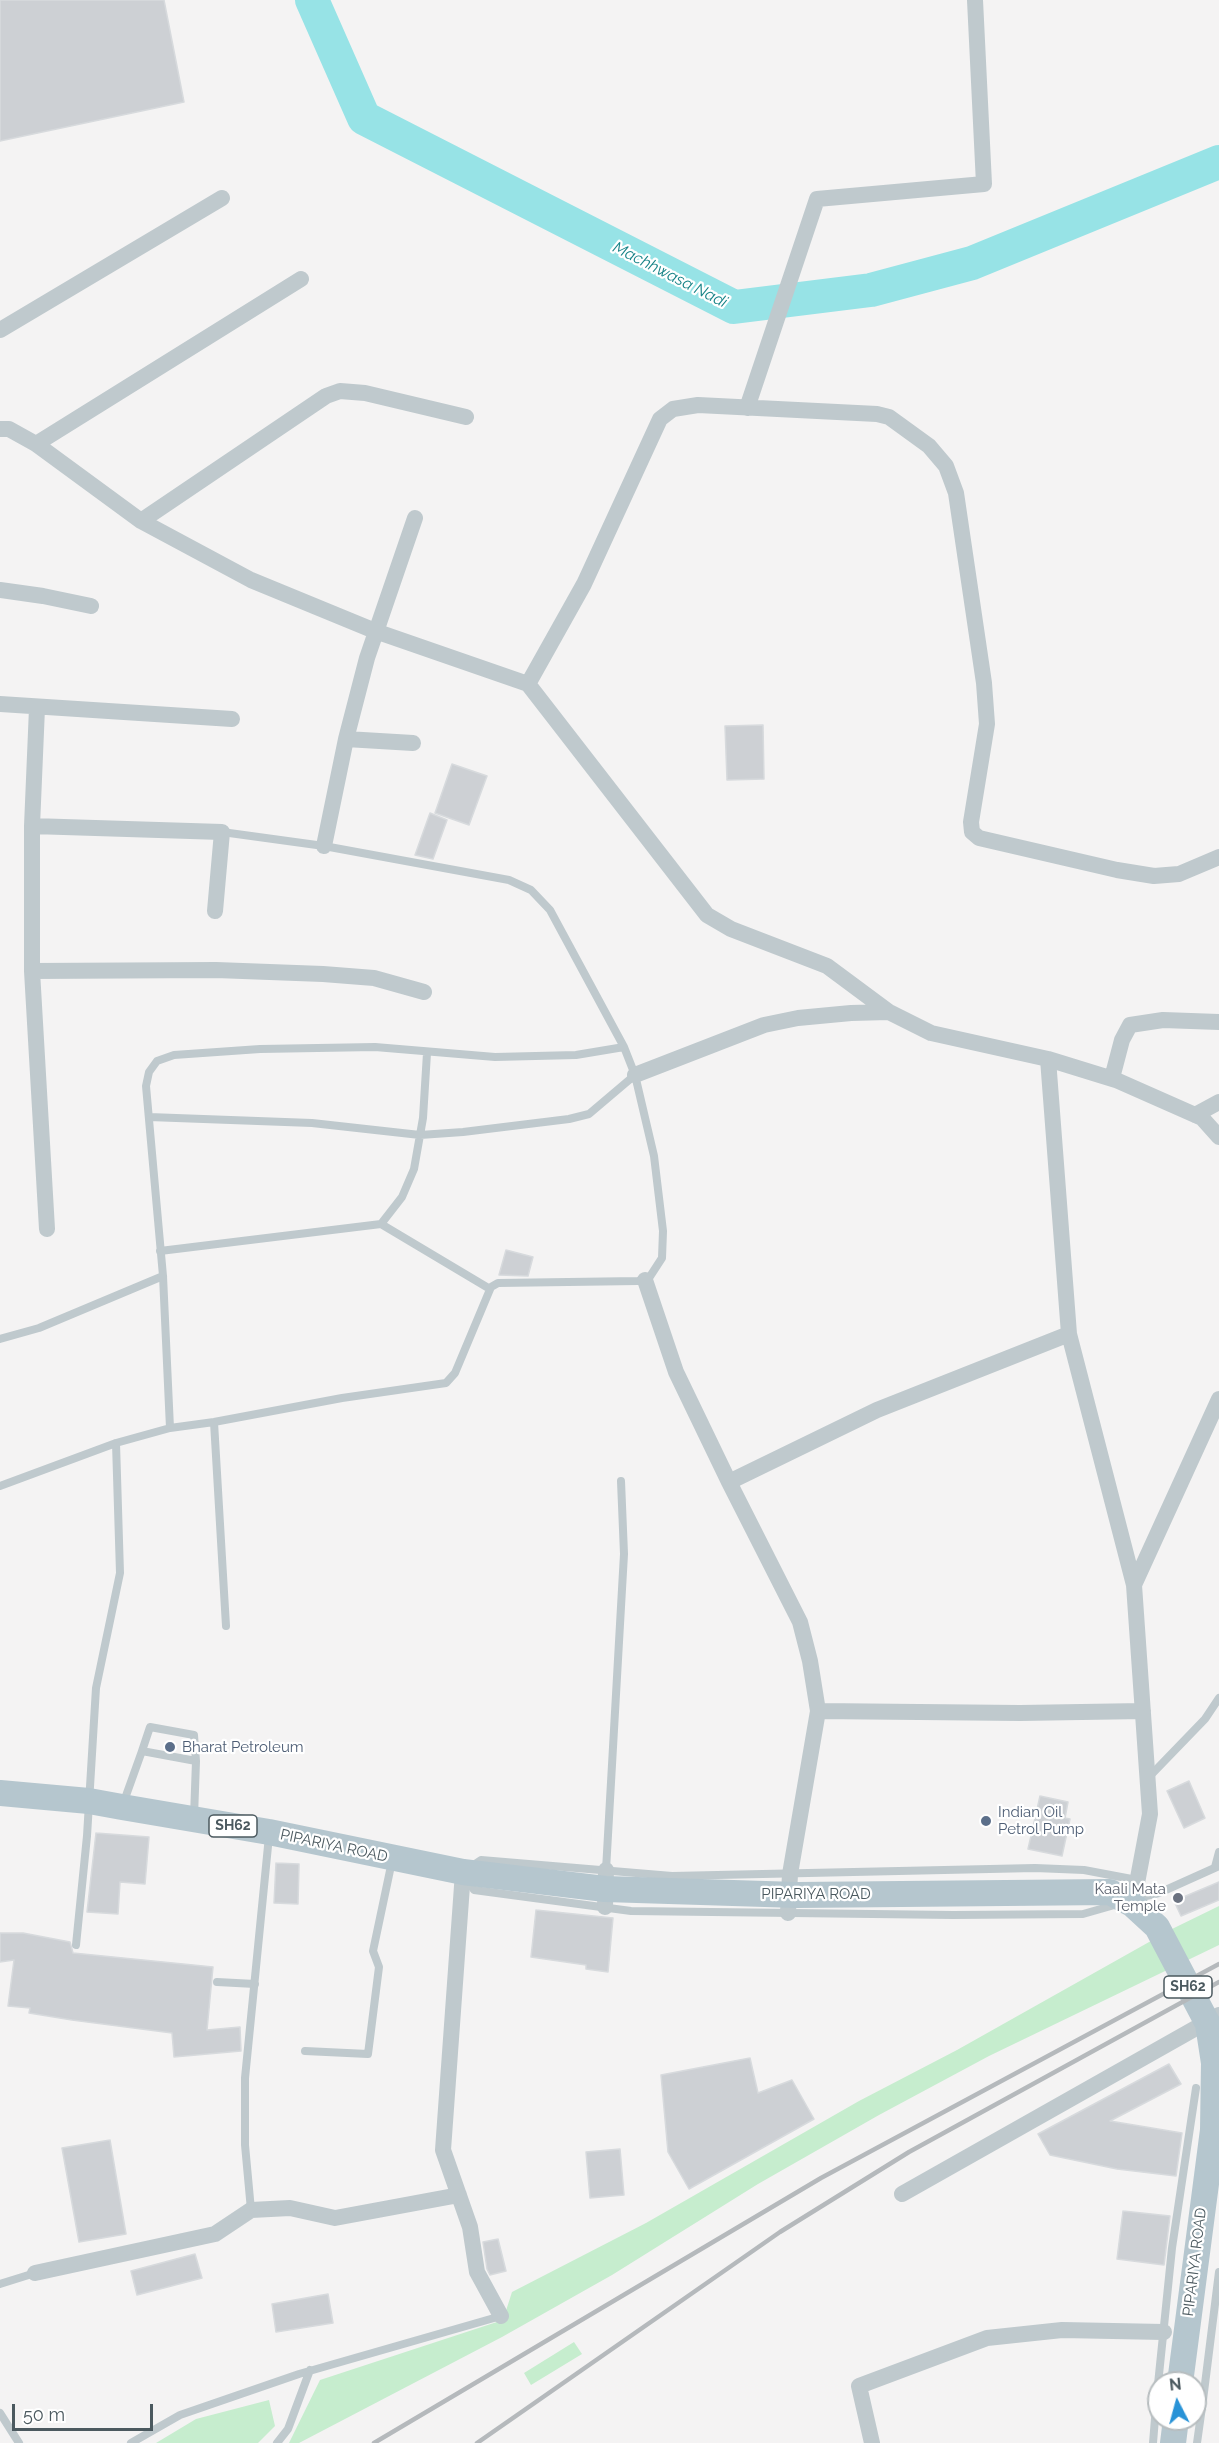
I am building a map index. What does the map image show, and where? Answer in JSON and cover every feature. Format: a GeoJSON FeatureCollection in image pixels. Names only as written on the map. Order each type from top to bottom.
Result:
{"type":"FeatureCollection","features":[{"type":"Feature","properties":{"kind":"main road","name":"PIPARIYA ROAD"},"geometry":{"type":"LineString","coordinates":[[0,1793],[88,1801],[269,1832],[463,1872],[605,1889],[797,1895],[1110,1892],[1132,1904],[1157,1927],[1208,2024],[1215,2063],[1213,2130],[1182,2371]]}},
{"type":"Feature","properties":{"kind":"street"},"geometry":{"type":"LineString","coordinates":[[747,408],[818,199],[984,184],[975,0]]}},
{"type":"Feature","properties":{"kind":"street"},"geometry":{"type":"LineString","coordinates":[[0,330],[222,198]]}},
{"type":"Feature","properties":{"kind":"street"},"geometry":{"type":"LineString","coordinates":[[36,444],[301,279]]}},
{"type":"Feature","properties":{"kind":"street"},"geometry":{"type":"LineString","coordinates":[[141,521],[326,396],[340,391],[365,393],[466,417]]}},
{"type":"Feature","properties":{"kind":"street"},"geometry":{"type":"LineString","coordinates":[[528,684],[584,584],[660,418],[673,409],[698,405],[877,414],[889,417],[928,446],[946,466],[956,493],[984,683],[987,724],[971,822],[972,832],[975,836],[1117,870],[1155,876],[1179,874],[1219,857]]}},
{"type":"Feature","properties":{"kind":"street"},"geometry":{"type":"LineString","coordinates":[[3,424],[36,444],[141,521],[251,580],[375,631],[528,684],[707,915],[731,929],[827,966],[890,1012],[931,1033],[1048,1059],[1112,1078],[1195,1115],[1213,1128],[1219,1137]]}},
{"type":"Feature","properties":{"kind":"street"},"geometry":{"type":"LineString","coordinates":[[324,846],[346,739],[375,631],[415,518]]}},
{"type":"Feature","properties":{"kind":"street"},"geometry":{"type":"LineString","coordinates":[[0,590],[91,606]]}},
{"type":"Feature","properties":{"kind":"street"},"geometry":{"type":"LineString","coordinates":[[0,704],[232,719]]}},
{"type":"Feature","properties":{"kind":"street"},"geometry":{"type":"LineString","coordinates":[[37,708],[32,826],[33,971],[47,1229]]}},
{"type":"Feature","properties":{"kind":"street"},"geometry":{"type":"LineString","coordinates":[[346,739],[412,744]]}},
{"type":"Feature","properties":{"kind":"street"},"geometry":{"type":"LineString","coordinates":[[32,826],[222,832],[215,911]]}},
{"type":"Feature","properties":{"kind":"street"},"geometry":{"type":"LineString","coordinates":[[33,971],[216,970],[323,974],[375,978],[424,992]]}},
{"type":"Feature","properties":{"kind":"street"},"geometry":{"type":"LineString","coordinates":[[634,1075],[764,1025],[798,1018],[890,1012]]}},
{"type":"Feature","properties":{"kind":"street"},"geometry":{"type":"LineString","coordinates":[[1112,1078],[1122,1040],[1130,1025],[1163,1020],[1219,1022]]}},
{"type":"Feature","properties":{"kind":"street"},"geometry":{"type":"LineString","coordinates":[[1048,1059],[1069,1335],[1134,1585],[1150,1814],[1134,1899]]}},
{"type":"Feature","properties":{"kind":"street"},"geometry":{"type":"LineString","coordinates":[[1195,1115],[1219,1102]]}},
{"type":"Feature","properties":{"kind":"street"},"geometry":{"type":"LineString","coordinates":[[645,1280],[676,1372],[800,1622],[810,1661],[818,1711],[790,1874],[788,1913]]}},
{"type":"Feature","properties":{"kind":"street"},"geometry":{"type":"LineString","coordinates":[[729,1482],[877,1410],[1069,1335]]}},
{"type":"Feature","properties":{"kind":"street"},"geometry":{"type":"LineString","coordinates":[[1134,1585],[1219,1399]]}},
{"type":"Feature","properties":{"kind":"street"},"geometry":{"type":"LineString","coordinates":[[818,1711],[1020,1713],[1143,1711]]}},
{"type":"Feature","properties":{"kind":"street"},"geometry":{"type":"LineString","coordinates":[[463,1872],[443,2150],[470,2227],[477,2272],[501,2316]]}},
{"type":"Feature","properties":{"kind":"street"},"geometry":{"type":"LineString","coordinates":[[902,2194],[1219,2015]]}},
{"type":"Feature","properties":{"kind":"street"},"geometry":{"type":"LineString","coordinates":[[35,2272],[215,2234],[251,2210],[290,2208],[335,2218],[459,2195]]}},
{"type":"Feature","properties":{"kind":"street"},"geometry":{"type":"LineString","coordinates":[[872,2443],[859,2386],[987,2338],[1062,2330],[1164,2332]]}},
{"type":"Feature","properties":{"kind":"lane"},"geometry":{"type":"LineString","coordinates":[[0,1486],[116,1443],[170,1428],[342,1398],[446,1383],[455,1373],[490,1289],[498,1283],[645,1280],[656,1271],[662,1258],[664,1238],[654,1156],[634,1075],[624,1047],[550,910],[531,890],[510,880],[324,846],[222,832]]}},
{"type":"Feature","properties":{"kind":"lane"},"geometry":{"type":"LineString","coordinates":[[170,1428],[163,1276],[146,1086],[149,1072],[157,1061],[174,1055],[320,1047],[375,1047],[495,1057],[576,1055],[624,1047]]}},
{"type":"Feature","properties":{"kind":"lane"},"geometry":{"type":"LineString","coordinates":[[381,1224],[402,1197],[414,1169],[420,1135],[427,1053]]}},
{"type":"Feature","properties":{"kind":"lane"},"geometry":{"type":"LineString","coordinates":[[149,1117],[312,1123],[420,1135],[569,1119],[589,1114],[634,1075]]}},
{"type":"Feature","properties":{"kind":"lane"},"geometry":{"type":"LineString","coordinates":[[160,1251],[381,1224],[490,1289]]}},
{"type":"Feature","properties":{"kind":"lane"},"geometry":{"type":"LineString","coordinates":[[0,1339],[39,1329],[163,1276]]}},
{"type":"Feature","properties":{"kind":"lane"},"geometry":{"type":"LineString","coordinates":[[214,1422],[226,1626]]}},
{"type":"Feature","properties":{"kind":"lane"},"geometry":{"type":"LineString","coordinates":[[76,1945],[87,1836],[96,1688],[120,1573],[116,1443]]}},
{"type":"Feature","properties":{"kind":"lane"},"geometry":{"type":"LineString","coordinates":[[605,1889],[624,1554],[621,1481]]}},
{"type":"Feature","properties":{"kind":"lane"},"geometry":{"type":"LineString","coordinates":[[1148,1779],[1205,1719],[1219,1698]]}},
{"type":"Feature","properties":{"kind":"lane"},"geometry":{"type":"LineString","coordinates":[[122,1807],[150,1727],[194,1735],[196,1761],[194,1820]]}},
{"type":"Feature","properties":{"kind":"lane"},"geometry":{"type":"LineString","coordinates":[[142,1751],[196,1761]]}},
{"type":"Feature","properties":{"kind":"lane"},"geometry":{"type":"LineString","coordinates":[[251,2210],[245,2145],[246,2078],[269,1832]]}},
{"type":"Feature","properties":{"kind":"lane"},"geometry":{"type":"LineString","coordinates":[[605,1889],[631,1911],[953,1915],[1083,1914],[1159,1893],[1217,1867],[1219,1852]]}},
{"type":"Feature","properties":{"kind":"lane"},"geometry":{"type":"LineString","coordinates":[[305,2051],[368,2054],[380,1967],[373,1951],[393,1858]]}},
{"type":"Feature","properties":{"kind":"lane"},"geometry":{"type":"LineString","coordinates":[[605,1889],[672,1876],[1035,1868],[1084,1870],[1137,1880]]}},
{"type":"Feature","properties":{"kind":"lane"},"geometry":{"type":"LineString","coordinates":[[217,1982],[255,1984]]}},
{"type":"Feature","properties":{"kind":"lane"},"geometry":{"type":"LineString","coordinates":[[1160,2371],[1172,2248],[1196,2088]]}},
{"type":"Feature","properties":{"kind":"lane"},"geometry":{"type":"LineString","coordinates":[[0,2284],[35,2272]]}},
{"type":"Feature","properties":{"kind":"lane"},"geometry":{"type":"LineString","coordinates":[[1203,2371],[1219,2272]]}},
{"type":"Feature","properties":{"kind":"lane"},"geometry":{"type":"LineString","coordinates":[[131,2443],[180,2415],[310,2370],[501,2316]]}},
{"type":"Feature","properties":{"kind":"lane"},"geometry":{"type":"LineString","coordinates":[[277,2443],[288,2428],[310,2370]]}},
{"type":"Feature","properties":{"kind":"lane"},"geometry":{"type":"LineString","coordinates":[[0,2413],[19,2443]]}},
{"type":"Feature","properties":{"kind":"green space"},"geometry":{"type":"Polygon","coordinates":[[[1219,1906],[1219,1945],[989,2056],[758,2184],[612,2275],[502,2337],[299,2443],[289,2443],[320,2380],[503,2320],[512,2292],[646,2223],[859,2101],[957,2050],[1174,1928],[1219,1906]]]}},
{"type":"Feature","properties":{"kind":"green space"},"geometry":{"type":"Polygon","coordinates":[[[574,2342],[582,2354],[531,2385],[524,2373],[574,2342]]]}},
{"type":"Feature","properties":{"kind":"green space"},"geometry":{"type":"Polygon","coordinates":[[[269,2400],[275,2426],[258,2443],[156,2443],[196,2419],[269,2400]]]}},
{"type":"Feature","properties":{"kind":"building"},"geometry":{"type":"Polygon","coordinates":[[[0,0],[164,0],[184,102],[0,141],[0,0]]]}},
{"type":"Feature","properties":{"kind":"building"},"geometry":{"type":"Polygon","coordinates":[[[763,725],[764,779],[727,780],[725,726],[763,725]]]}},
{"type":"Feature","properties":{"kind":"building"},"geometry":{"type":"Polygon","coordinates":[[[452,764],[487,776],[469,825],[435,813],[452,764]]]}},
{"type":"Feature","properties":{"kind":"building"},"geometry":{"type":"Polygon","coordinates":[[[430,813],[447,820],[433,859],[415,855],[430,813]]]}},
{"type":"Feature","properties":{"kind":"building"},"geometry":{"type":"Polygon","coordinates":[[[506,1250],[533,1257],[528,1276],[499,1275],[506,1250]]]}},
{"type":"Feature","properties":{"kind":"building"},"geometry":{"type":"Polygon","coordinates":[[[1189,1781],[1205,1818],[1184,1828],[1167,1791],[1189,1781]]]}},
{"type":"Feature","properties":{"kind":"building"},"geometry":{"type":"Polygon","coordinates":[[[1040,1796],[1068,1802],[1065,1818],[1070,1819],[1062,1856],[1028,1849],[1040,1796]]]}},
{"type":"Feature","properties":{"kind":"building"},"geometry":{"type":"Polygon","coordinates":[[[96,1833],[149,1837],[145,1884],[120,1882],[118,1914],[87,1912],[96,1833]]]}},
{"type":"Feature","properties":{"kind":"building"},"geometry":{"type":"Polygon","coordinates":[[[276,1863],[299,1864],[298,1904],[274,1903],[276,1863]]]}},
{"type":"Feature","properties":{"kind":"building"},"geometry":{"type":"Polygon","coordinates":[[[1219,1882],[1219,1900],[1181,1916],[1174,1901],[1219,1882]]]}},
{"type":"Feature","properties":{"kind":"building"},"geometry":{"type":"Polygon","coordinates":[[[536,1910],[613,1918],[608,1972],[586,1969],[586,1965],[531,1957],[536,1910]]]}},
{"type":"Feature","properties":{"kind":"building"},"geometry":{"type":"Polygon","coordinates":[[[0,1933],[23,1933],[70,1942],[73,1953],[213,1967],[207,2030],[240,2027],[241,2051],[174,2057],[172,2033],[29,2013],[30,2008],[8,2006],[14,1960],[0,1962],[0,1933]]]}},
{"type":"Feature","properties":{"kind":"building"},"geometry":{"type":"Polygon","coordinates":[[[750,2058],[758,2093],[792,2080],[814,2119],[689,2189],[668,2152],[661,2075],[750,2058]]]}},
{"type":"Feature","properties":{"kind":"building"},"geometry":{"type":"Polygon","coordinates":[[[1169,2064],[1181,2084],[1110,2121],[1182,2133],[1176,2176],[1117,2169],[1050,2155],[1038,2134],[1169,2064]]]}},
{"type":"Feature","properties":{"kind":"building"},"geometry":{"type":"Polygon","coordinates":[[[110,2140],[126,2234],[79,2242],[62,2148],[110,2140]]]}},
{"type":"Feature","properties":{"kind":"building"},"geometry":{"type":"Polygon","coordinates":[[[620,2149],[624,2195],[590,2198],[586,2152],[620,2149]]]}},
{"type":"Feature","properties":{"kind":"building"},"geometry":{"type":"Polygon","coordinates":[[[1123,2211],[1170,2216],[1164,2265],[1117,2259],[1123,2211]]]}},
{"type":"Feature","properties":{"kind":"building"},"geometry":{"type":"Polygon","coordinates":[[[498,2239],[506,2271],[490,2275],[483,2242],[498,2239]]]}},
{"type":"Feature","properties":{"kind":"building"},"geometry":{"type":"Polygon","coordinates":[[[195,2254],[202,2278],[137,2295],[131,2271],[195,2254]]]}},
{"type":"Feature","properties":{"kind":"building"},"geometry":{"type":"Polygon","coordinates":[[[328,2294],[333,2323],[276,2332],[272,2304],[328,2294]]]}},
{"type":"Feature","properties":{"kind":"waterway","name":"Machhwasa Nadi"},"geometry":{"type":"LineString","coordinates":[[312,0],[364,118],[734,307],[871,290],[972,263],[1219,162]]}},
{"type":"Feature","properties":{"kind":"railway"},"geometry":{"type":"LineString","coordinates":[[374,2443],[821,2178],[1219,1964]]}},
{"type":"Feature","properties":{"kind":"railway"},"geometry":{"type":"LineString","coordinates":[[477,2443],[780,2232],[909,2152],[1219,1982]]}},
{"type":"Feature","properties":{"kind":"place","name":"Bharat Petroleum"},"geometry":{"type":"Point","coordinates":[170,1747]}},
{"type":"Feature","properties":{"kind":"place","name":"Indian Oil Petrol Pump"},"geometry":{"type":"Point","coordinates":[986,1821]}},
{"type":"Feature","properties":{"kind":"place","name":"Kaali Mata Temple"},"geometry":{"type":"Point","coordinates":[1178,1898]}}]}
